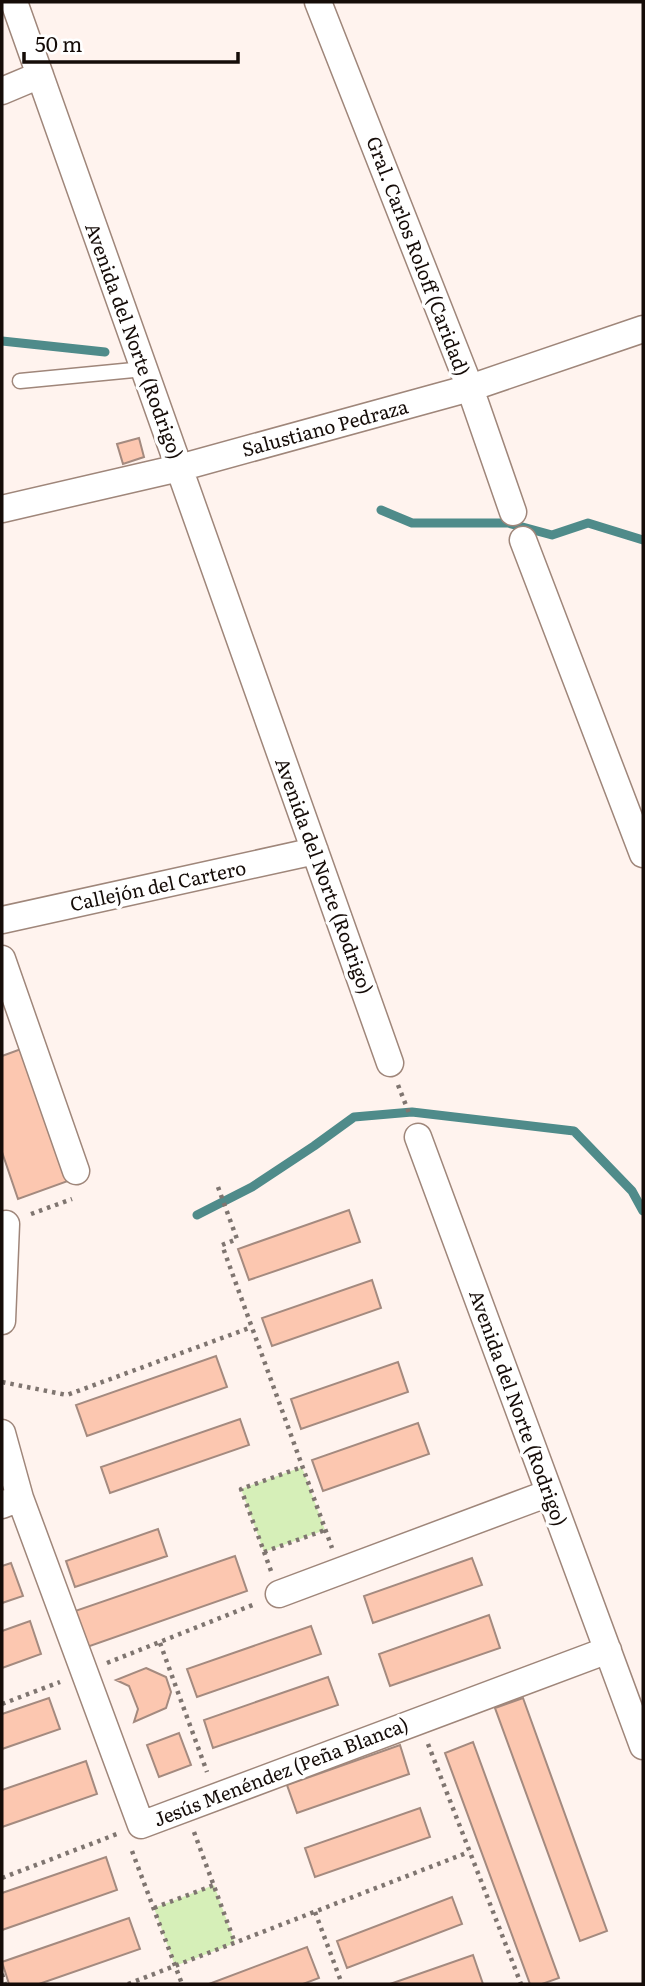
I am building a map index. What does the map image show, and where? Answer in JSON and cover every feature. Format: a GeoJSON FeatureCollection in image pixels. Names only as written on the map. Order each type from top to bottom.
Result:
{"type":"FeatureCollection","features":[{"type":"Feature","properties":{"kind":"street","name":"Avenida del Norte (Rodrigo)"},"geometry":{"type":"LineString","coordinates":[[14,2],[390,1063]]}},
{"type":"Feature","properties":{"kind":"street","name":"Gral. Carlos Roloff (Caridad)"},"geometry":{"type":"LineString","coordinates":[[318,2],[470,388],[513,512]]}},
{"type":"Feature","properties":{"kind":"street"},"geometry":{"type":"LineString","coordinates":[[2,91],[40,75]]}},
{"type":"Feature","properties":{"kind":"street","name":"Salustiano Pedraza"},"geometry":{"type":"LineString","coordinates":[[2,509],[179,468],[470,388],[643,329]]}},
{"type":"Feature","properties":{"kind":"street"},"geometry":{"type":"LineString","coordinates":[[523,540],[643,855]]}},
{"type":"Feature","properties":{"kind":"street","name":"Callejón del Cartero"},"geometry":{"type":"LineString","coordinates":[[2,920],[315,851]]}},
{"type":"Feature","properties":{"kind":"street"},"geometry":{"type":"LineString","coordinates":[[2,959],[76,1171]]}},
{"type":"Feature","properties":{"kind":"street","name":"Avenida del Norte (Rodrigo)"},"geometry":{"type":"LineString","coordinates":[[418,1137],[643,1746]]}},
{"type":"Feature","properties":{"kind":"street"},"geometry":{"type":"LineString","coordinates":[[2,1321],[6,1223]]}},
{"type":"Feature","properties":{"kind":"street","name":"Jesús Menéndez (Peña Blanca)"},"geometry":{"type":"LineString","coordinates":[[2,1433],[11,1502],[84,1672],[133,1828],[608,1650]]}},
{"type":"Feature","properties":{"kind":"street"},"geometry":{"type":"LineString","coordinates":[[279,1594],[550,1493]]}},
{"type":"Feature","properties":{"kind":"lane"},"geometry":{"type":"LineString","coordinates":[[20,381],[144,369]]}},
{"type":"Feature","properties":{"kind":"path"},"geometry":{"type":"LineString","coordinates":[[390,1063],[418,1137]]}},
{"type":"Feature","properties":{"kind":"path"},"geometry":{"type":"LineString","coordinates":[[6,1223],[84,1194],[76,1171]]}},
{"type":"Feature","properties":{"kind":"path"},"geometry":{"type":"LineString","coordinates":[[218,1187],[237,1239],[222,1245],[340,1572]]}},
{"type":"Feature","properties":{"kind":"path"},"geometry":{"type":"LineString","coordinates":[[2,1382],[67,1395],[252,1327]]}},
{"type":"Feature","properties":{"kind":"path"},"geometry":{"type":"LineString","coordinates":[[2,1704],[279,1594],[242,1489],[302,1467]]}},
{"type":"Feature","properties":{"kind":"path"},"geometry":{"type":"LineString","coordinates":[[264,1552],[325,1530]]}},
{"type":"Feature","properties":{"kind":"path"},"geometry":{"type":"LineString","coordinates":[[159,1642],[216,1796]]}},
{"type":"Feature","properties":{"kind":"path"},"geometry":{"type":"LineString","coordinates":[[419,1721],[521,1984]]}},
{"type":"Feature","properties":{"kind":"path"},"geometry":{"type":"LineString","coordinates":[[186,1808],[235,1943]]}},
{"type":"Feature","properties":{"kind":"path"},"geometry":{"type":"LineString","coordinates":[[2,1878],[133,1828],[154,1908],[182,1984]]}},
{"type":"Feature","properties":{"kind":"path"},"geometry":{"type":"LineString","coordinates":[[128,1984],[469,1852]]}},
{"type":"Feature","properties":{"kind":"path"},"geometry":{"type":"LineString","coordinates":[[154,1908],[214,1885]]}},
{"type":"Feature","properties":{"kind":"path"},"geometry":{"type":"LineString","coordinates":[[315,1912],[342,1984]]}},
{"type":"Feature","properties":{"kind":"path"},"geometry":{"type":"LineString","coordinates":[[2,1975],[5,1984]]}},
{"type":"Feature","properties":{"kind":"green space"},"geometry":{"type":"Polygon","coordinates":[[[302,1467],[325,1530],[264,1552],[241,1489],[302,1467]]]}},
{"type":"Feature","properties":{"kind":"green space"},"geometry":{"type":"Polygon","coordinates":[[[214,1885],[235,1943],[175,1966],[154,1908],[214,1885]]]}},
{"type":"Feature","properties":{"kind":"building"},"geometry":{"type":"Polygon","coordinates":[[[139,438],[144,457],[123,464],[117,444],[139,438]]]}},
{"type":"Feature","properties":{"kind":"building"},"geometry":{"type":"Polygon","coordinates":[[[21,1049],[68,1181],[18,1199],[2,1152],[2,1056],[21,1049]]]}},
{"type":"Feature","properties":{"kind":"building"},"geometry":{"type":"Polygon","coordinates":[[[349,1210],[360,1242],[249,1280],[238,1249],[349,1210]]]}},
{"type":"Feature","properties":{"kind":"building"},"geometry":{"type":"Polygon","coordinates":[[[372,1280],[381,1308],[272,1346],[262,1318],[372,1280]]]}},
{"type":"Feature","properties":{"kind":"building"},"geometry":{"type":"Polygon","coordinates":[[[216,1356],[227,1387],[87,1436],[76,1405],[216,1356]]]}},
{"type":"Feature","properties":{"kind":"building"},"geometry":{"type":"Polygon","coordinates":[[[398,1362],[408,1392],[301,1429],[291,1399],[398,1362]]]}},
{"type":"Feature","properties":{"kind":"building"},"geometry":{"type":"Polygon","coordinates":[[[240,1419],[249,1445],[110,1493],[101,1467],[240,1419]]]}},
{"type":"Feature","properties":{"kind":"building"},"geometry":{"type":"Polygon","coordinates":[[[418,1423],[429,1454],[323,1491],[312,1460],[418,1423]]]}},
{"type":"Feature","properties":{"kind":"building"},"geometry":{"type":"Polygon","coordinates":[[[158,1529],[167,1556],[75,1587],[66,1561],[158,1529]]]}},
{"type":"Feature","properties":{"kind":"building"},"geometry":{"type":"Polygon","coordinates":[[[235,1556],[247,1591],[87,1647],[75,1611],[235,1556]]]}},
{"type":"Feature","properties":{"kind":"building"},"geometry":{"type":"Polygon","coordinates":[[[472,1558],[482,1585],[373,1623],[364,1596],[472,1558]]]}},
{"type":"Feature","properties":{"kind":"building"},"geometry":{"type":"Polygon","coordinates":[[[11,1563],[23,1596],[2,1603],[2,1566],[11,1563]]]}},
{"type":"Feature","properties":{"kind":"building"},"geometry":{"type":"Polygon","coordinates":[[[489,1615],[500,1648],[390,1686],[379,1654],[489,1615]]]}},
{"type":"Feature","properties":{"kind":"building"},"geometry":{"type":"Polygon","coordinates":[[[30,1621],[41,1654],[2,1668],[2,1631],[30,1621]]]}},
{"type":"Feature","properties":{"kind":"building"},"geometry":{"type":"Polygon","coordinates":[[[311,1626],[321,1654],[197,1697],[187,1669],[311,1626]]]}},
{"type":"Feature","properties":{"kind":"building"},"geometry":{"type":"Polygon","coordinates":[[[146,1668],[166,1677],[171,1692],[166,1708],[134,1722],[138,1709],[129,1686],[116,1680],[146,1668]]]}},
{"type":"Feature","properties":{"kind":"building"},"geometry":{"type":"Polygon","coordinates":[[[328,1677],[338,1705],[213,1748],[204,1720],[328,1677]]]}},
{"type":"Feature","properties":{"kind":"building"},"geometry":{"type":"Polygon","coordinates":[[[49,1698],[60,1729],[2,1749],[2,1714],[49,1698]]]}},
{"type":"Feature","properties":{"kind":"building"},"geometry":{"type":"Polygon","coordinates":[[[523,1698],[607,1931],[580,1941],[495,1708],[523,1698]]]}},
{"type":"Feature","properties":{"kind":"building"},"geometry":{"type":"Polygon","coordinates":[[[179,1733],[191,1765],[159,1777],[147,1745],[179,1733]]]}},
{"type":"Feature","properties":{"kind":"building"},"geometry":{"type":"Polygon","coordinates":[[[473,1742],[559,1978],[542,1984],[530,1984],[445,1753],[473,1742]]]}},
{"type":"Feature","properties":{"kind":"building"},"geometry":{"type":"Polygon","coordinates":[[[400,1745],[409,1774],[297,1813],[287,1785],[400,1745]]]}},
{"type":"Feature","properties":{"kind":"building"},"geometry":{"type":"Polygon","coordinates":[[[86,1761],[97,1794],[2,1827],[2,1790],[86,1761]]]}},
{"type":"Feature","properties":{"kind":"building"},"geometry":{"type":"Polygon","coordinates":[[[420,1808],[430,1837],[315,1877],[305,1848],[420,1808]]]}},
{"type":"Feature","properties":{"kind":"building"},"geometry":{"type":"Polygon","coordinates":[[[106,1857],[117,1890],[2,1930],[2,1893],[106,1857]]]}},
{"type":"Feature","properties":{"kind":"building"},"geometry":{"type":"Polygon","coordinates":[[[452,1897],[462,1924],[347,1968],[337,1941],[452,1897]]]}},
{"type":"Feature","properties":{"kind":"building"},"geometry":{"type":"Polygon","coordinates":[[[129,1918],[140,1949],[39,1984],[9,1984],[2,1962],[129,1918]]]}},
{"type":"Feature","properties":{"kind":"building"},"geometry":{"type":"Polygon","coordinates":[[[307,1947],[319,1978],[303,1984],[209,1984],[307,1947]]]}},
{"type":"Feature","properties":{"kind":"building"},"geometry":{"type":"Polygon","coordinates":[[[473,1955],[483,1984],[390,1984],[473,1955]]]}},
{"type":"Feature","properties":{"kind":"waterway"},"geometry":{"type":"LineString","coordinates":[[2,341],[105,352]]}},
{"type":"Feature","properties":{"kind":"waterway"},"geometry":{"type":"LineString","coordinates":[[381,510],[412,523],[508,523],[552,535],[588,523],[643,540]]}},
{"type":"Feature","properties":{"kind":"waterway"},"geometry":{"type":"LineString","coordinates":[[197,1215],[252,1187],[354,1117],[412,1112],[574,1131],[632,1191],[643,1211]]}}]}
